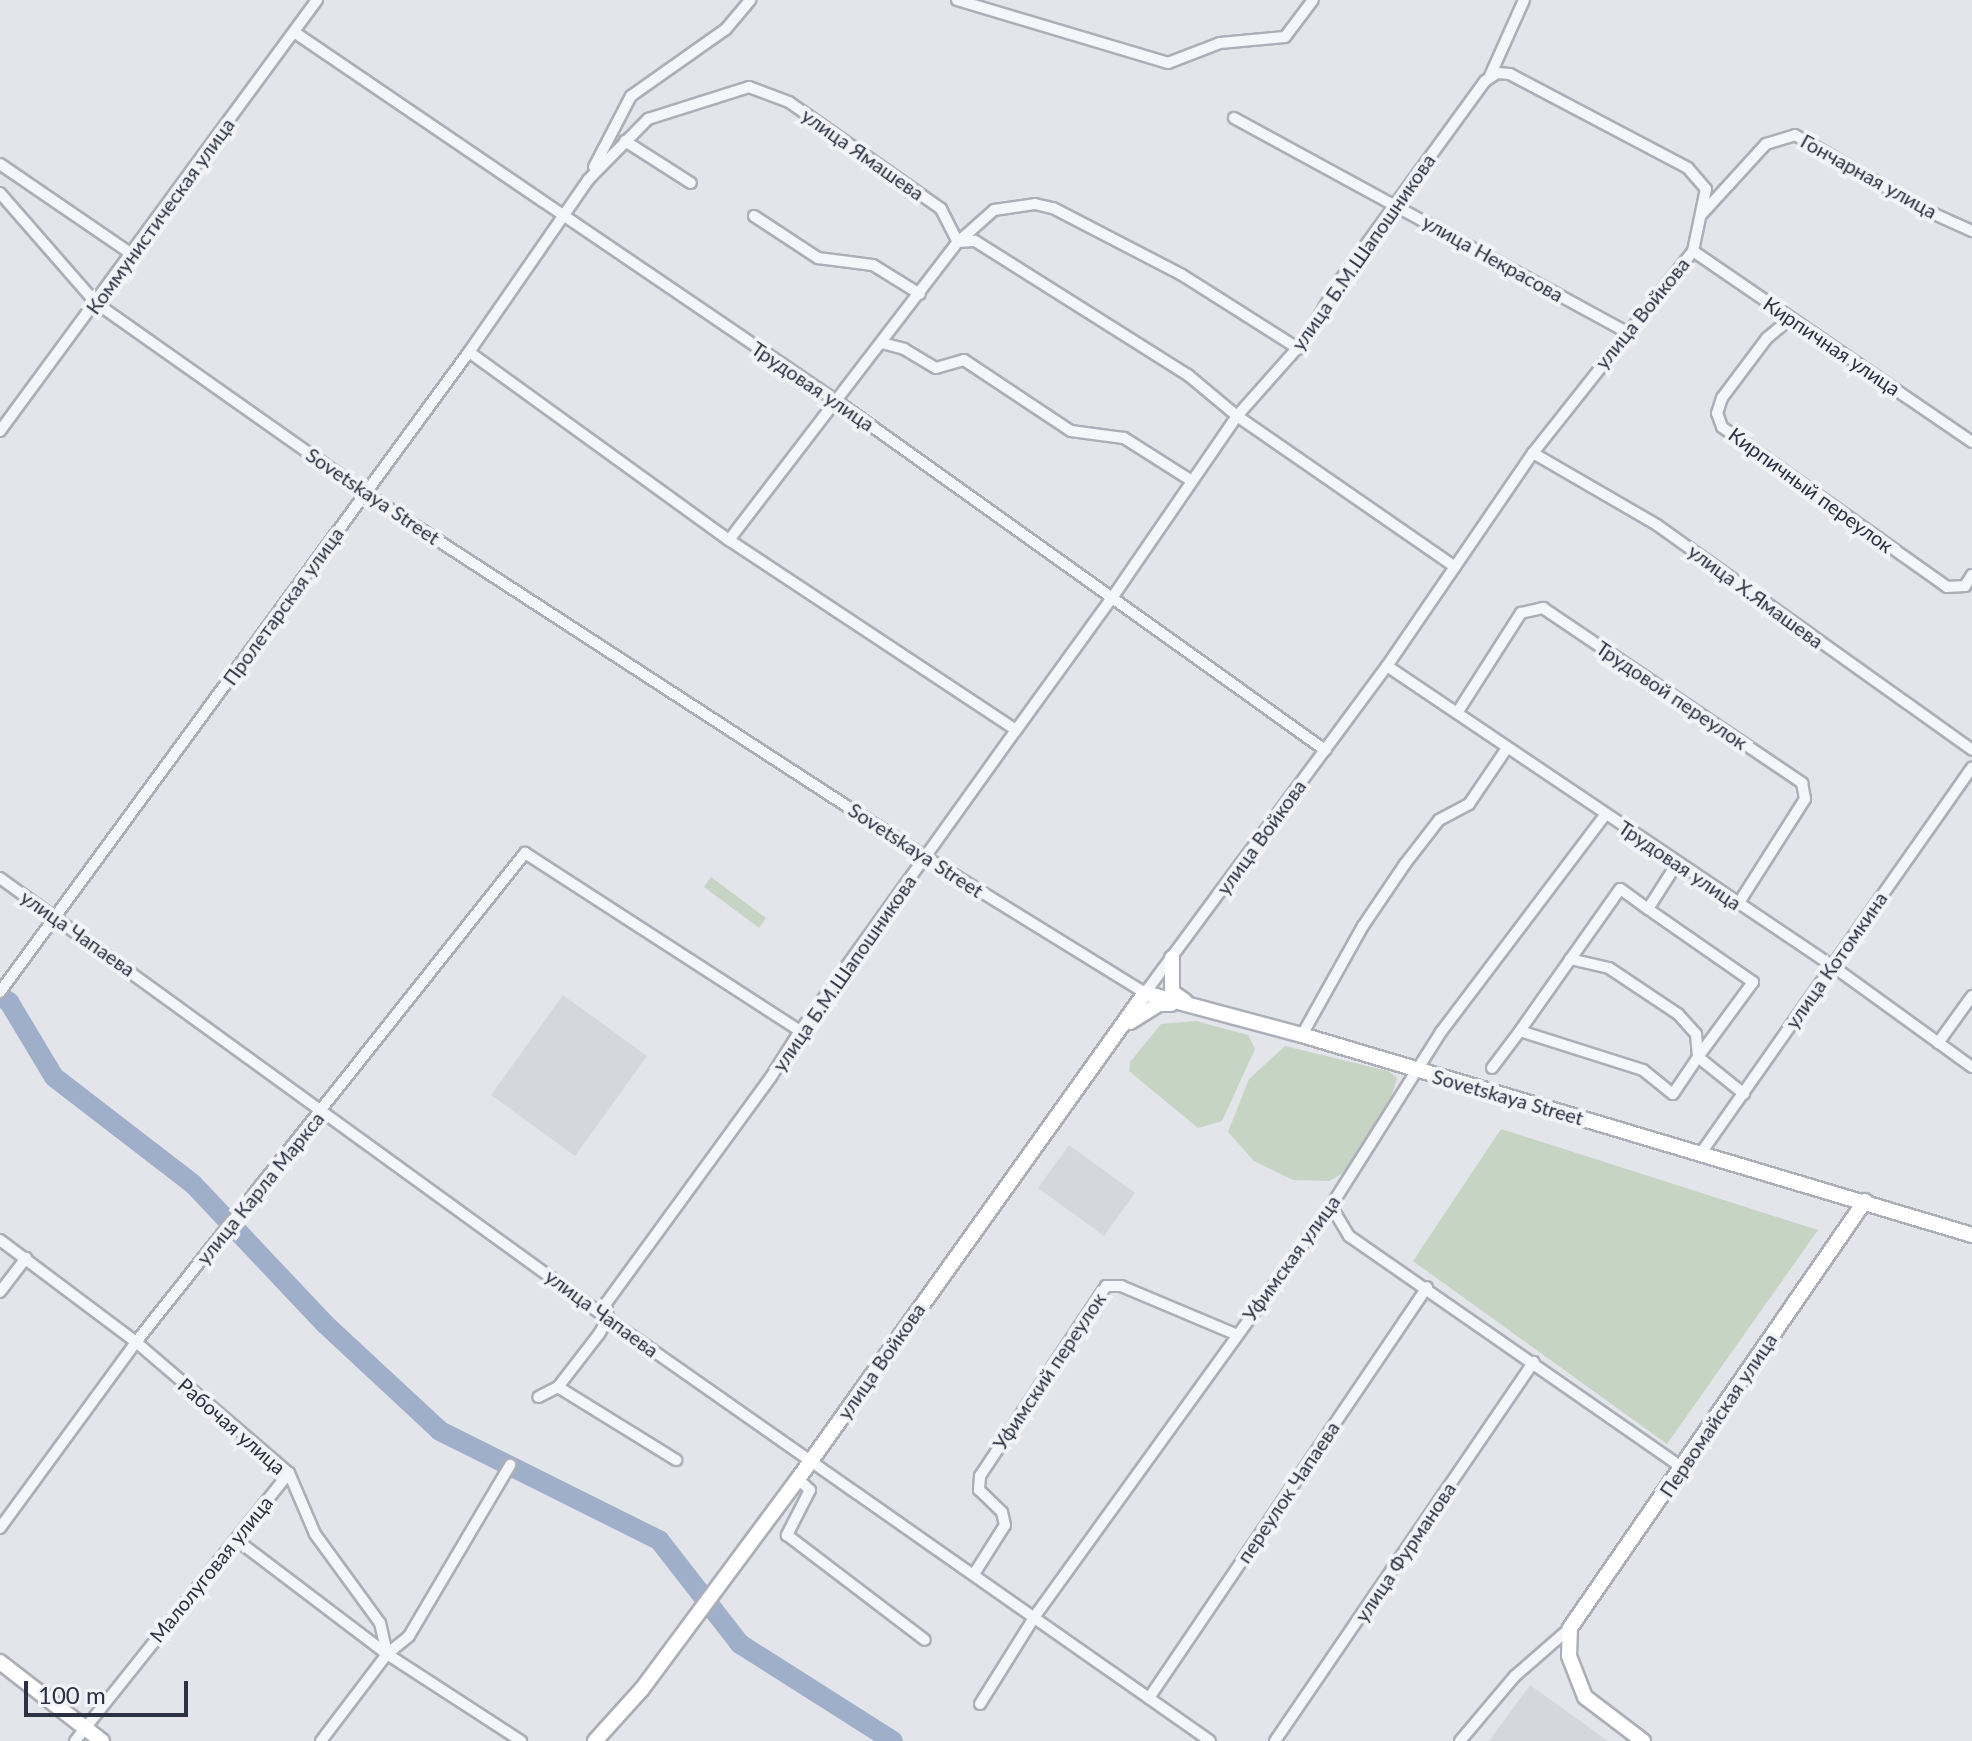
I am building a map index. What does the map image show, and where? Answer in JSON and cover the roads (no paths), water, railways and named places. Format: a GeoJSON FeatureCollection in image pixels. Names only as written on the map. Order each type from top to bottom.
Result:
{"type":"FeatureCollection","features":[{"type":"Feature","properties":{"kind":"main road"},"geometry":{"type":"LineString","coordinates":[[1172,958],[1172,992],[1192,1005]]}},
{"type":"Feature","properties":{"kind":"main road","name":"Sovetskaya Street"},"geometry":{"type":"LineString","coordinates":[[1145,993],[1302,1035],[1972,1235]]}},
{"type":"Feature","properties":{"kind":"main road","name":"улица Войкова"},"geometry":{"type":"LineString","coordinates":[[595,1741],[690,1623],[798,1479],[1145,993]]}},
{"type":"Feature","properties":{"kind":"main road"},"geometry":{"type":"LineString","coordinates":[[1120,1030],[1159,1004],[1192,1005]]}},
{"type":"Feature","properties":{"kind":"main road","name":"Первомайская улица"},"geometry":{"type":"LineString","coordinates":[[1570,1628],[1865,1201]]}},
{"type":"Feature","properties":{"kind":"main road"},"geometry":{"type":"LineString","coordinates":[[1570,1628],[1569,1656],[1585,1697],[1643,1741]]}},
{"type":"Feature","properties":{"kind":"main road"},"geometry":{"type":"LineString","coordinates":[[0,1662],[102,1741]]}},
{"type":"Feature","properties":{"kind":"street","name":"Коммунистическая улица"},"geometry":{"type":"LineString","coordinates":[[0,431],[133,255],[317,0]]}},
{"type":"Feature","properties":{"kind":"street"},"geometry":{"type":"LineString","coordinates":[[588,180],[631,96],[726,29],[750,0]]}},
{"type":"Feature","properties":{"kind":"street"},"geometry":{"type":"LineString","coordinates":[[957,0],[1168,63],[1220,43],[1285,37],[1313,0]]}},
{"type":"Feature","properties":{"kind":"street","name":"улица Б.М.Шапошникова"},"geometry":{"type":"LineString","coordinates":[[538,1397],[558,1387],[608,1319],[606,1303],[1111,599],[1237,416],[1299,349],[1395,203],[1490,76],[1524,0]]}},
{"type":"Feature","properties":{"kind":"street","name":"Трудовая улица"},"geometry":{"type":"LineString","coordinates":[[294,32],[838,402],[1325,750]]}},
{"type":"Feature","properties":{"kind":"street","name":"улица Войкова"},"geometry":{"type":"LineString","coordinates":[[1145,993],[1387,666],[1533,453],[1625,331],[1693,251],[1706,189],[1688,168],[1510,74],[1490,76]]}},
{"type":"Feature","properties":{"kind":"street","name":"улица Ямашева"},"geometry":{"type":"LineString","coordinates":[[563,217],[588,180],[648,119],[749,87],[789,102],[941,209],[958,242]]}},
{"type":"Feature","properties":{"kind":"street","name":"улица Некрасова"},"geometry":{"type":"LineString","coordinates":[[1234,118],[1625,331]]}},
{"type":"Feature","properties":{"kind":"street","name":"Гончарная улица"},"geometry":{"type":"LineString","coordinates":[[1700,215],[1766,144],[1795,135],[1923,209],[1972,231]]}},
{"type":"Feature","properties":{"kind":"street"},"geometry":{"type":"LineString","coordinates":[[625,141],[691,183]]}},
{"type":"Feature","properties":{"kind":"street"},"geometry":{"type":"LineString","coordinates":[[0,164],[133,255]]}},
{"type":"Feature","properties":{"kind":"street","name":"Sovetskaya Street"},"geometry":{"type":"LineString","coordinates":[[0,193],[96,303],[365,493],[925,857],[1145,993]]}},
{"type":"Feature","properties":{"kind":"street"},"geometry":{"type":"LineString","coordinates":[[729,540],[958,242],[994,210],[1046,205],[1182,275],[1299,349]]}},
{"type":"Feature","properties":{"kind":"street"},"geometry":{"type":"LineString","coordinates":[[754,216],[818,258],[873,265],[920,294]]}},
{"type":"Feature","properties":{"kind":"street","name":"Пролетарская улица"},"geometry":{"type":"LineString","coordinates":[[0,992],[469,352],[563,217]]}},
{"type":"Feature","properties":{"kind":"street"},"geometry":{"type":"LineString","coordinates":[[958,242],[975,241],[1013,269],[1188,375],[1237,416],[1455,567]]}},
{"type":"Feature","properties":{"kind":"street","name":"Кирпичная улица"},"geometry":{"type":"LineString","coordinates":[[1693,251],[1972,442]]}},
{"type":"Feature","properties":{"kind":"street","name":"Кирпичный переулок"},"geometry":{"type":"LineString","coordinates":[[1791,318],[1767,338],[1722,398],[1717,413],[1722,427],[1947,587],[1965,586],[1972,575]]}},
{"type":"Feature","properties":{"kind":"street"},"geometry":{"type":"LineString","coordinates":[[882,343],[904,349],[936,368],[964,360],[1071,431],[1124,438],[1192,481]]}},
{"type":"Feature","properties":{"kind":"street"},"geometry":{"type":"LineString","coordinates":[[469,352],[729,540],[1016,730]]}},
{"type":"Feature","properties":{"kind":"street","name":"улица Х.Ямашева"},"geometry":{"type":"LineString","coordinates":[[1533,453],[1657,525],[1972,750]]}},
{"type":"Feature","properties":{"kind":"street","name":"Трудовой переулок"},"geometry":{"type":"LineString","coordinates":[[1457,713],[1521,613],[1543,608],[1802,783],[1805,799],[1738,904]]}},
{"type":"Feature","properties":{"kind":"street","name":"Трудовая улица"},"geometry":{"type":"LineString","coordinates":[[1387,666],[1676,865],[1831,965],[1972,1067]]}},
{"type":"Feature","properties":{"kind":"street"},"geometry":{"type":"LineString","coordinates":[[1302,1035],[1363,926],[1405,864],[1439,820],[1469,804],[1507,748]]}},
{"type":"Feature","properties":{"kind":"street","name":"улица Котомкина"},"geometry":{"type":"LineString","coordinates":[[1701,1153],[1972,768]]}},
{"type":"Feature","properties":{"kind":"street","name":"Уфимская улица"},"geometry":{"type":"LineString","coordinates":[[980,1704],[1035,1616],[1235,1334],[1331,1206],[1415,1070],[1605,815]]}},
{"type":"Feature","properties":{"kind":"street","name":"улица Карла Маркса"},"geometry":{"type":"LineString","coordinates":[[0,1528],[136,1342],[324,1109],[450,941],[525,853],[800,1031]]}},
{"type":"Feature","properties":{"kind":"street"},"geometry":{"type":"LineString","coordinates":[[1648,909],[1676,865]]}},
{"type":"Feature","properties":{"kind":"street","name":"улица Чапаева"},"geometry":{"type":"LineString","coordinates":[[0,878],[324,1109],[608,1319],[812,1458],[1210,1741]]}},
{"type":"Feature","properties":{"kind":"street"},"geometry":{"type":"LineString","coordinates":[[1492,1068],[1620,889],[1753,982],[1673,1094],[1643,1070],[1520,1031]]}},
{"type":"Feature","properties":{"kind":"street"},"geometry":{"type":"LineString","coordinates":[[1570,959],[1609,968],[1678,1014],[1696,1034],[1698,1057],[1744,1094]]}},
{"type":"Feature","properties":{"kind":"street"},"geometry":{"type":"LineString","coordinates":[[1938,1043],[1972,996]]}},
{"type":"Feature","properties":{"kind":"street"},"geometry":{"type":"LineString","coordinates":[[1331,1206],[1349,1236],[1427,1287],[1683,1468]]}},
{"type":"Feature","properties":{"kind":"street","name":"Рабочая улица"},"geometry":{"type":"LineString","coordinates":[[0,1240],[136,1342],[289,1473],[315,1534],[380,1623],[387,1654]]}},
{"type":"Feature","properties":{"kind":"street"},"geometry":{"type":"LineString","coordinates":[[0,1292],[26,1258]]}},
{"type":"Feature","properties":{"kind":"street","name":"Уфимский переулок"},"geometry":{"type":"LineString","coordinates":[[974,1574],[1005,1525],[1002,1512],[979,1490],[980,1476],[1106,1286],[1121,1286],[1235,1334]]}},
{"type":"Feature","properties":{"kind":"street","name":"переулок Чапаева"},"geometry":{"type":"LineString","coordinates":[[1149,1698],[1427,1287]]}},
{"type":"Feature","properties":{"kind":"street","name":"улица Фурманова"},"geometry":{"type":"LineString","coordinates":[[1275,1741],[1534,1362]]}},
{"type":"Feature","properties":{"kind":"street"},"geometry":{"type":"LineString","coordinates":[[558,1387],[676,1460]]}},
{"type":"Feature","properties":{"kind":"street"},"geometry":{"type":"LineString","coordinates":[[321,1741],[387,1654],[409,1636],[430,1606],[510,1465]]}},
{"type":"Feature","properties":{"kind":"street","name":"Малолуговая улица"},"geometry":{"type":"LineString","coordinates":[[75,1741],[212,1563],[238,1541],[289,1473]]}},
{"type":"Feature","properties":{"kind":"street"},"geometry":{"type":"LineString","coordinates":[[798,1479],[810,1490],[787,1535],[925,1640]]}},
{"type":"Feature","properties":{"kind":"street"},"geometry":{"type":"LineString","coordinates":[[238,1541],[387,1654],[521,1741]]}},
{"type":"Feature","properties":{"kind":"street","name":"Первомайская улица"},"geometry":{"type":"LineString","coordinates":[[1460,1741],[1515,1676],[1570,1628]]}},
{"type":"Feature","properties":{"kind":"waterway"},"geometry":{"type":"LineString","coordinates":[[0,996],[9,1002],[54,1077],[193,1184],[325,1324],[440,1431],[659,1540],[740,1644],[893,1741]]}}]}
